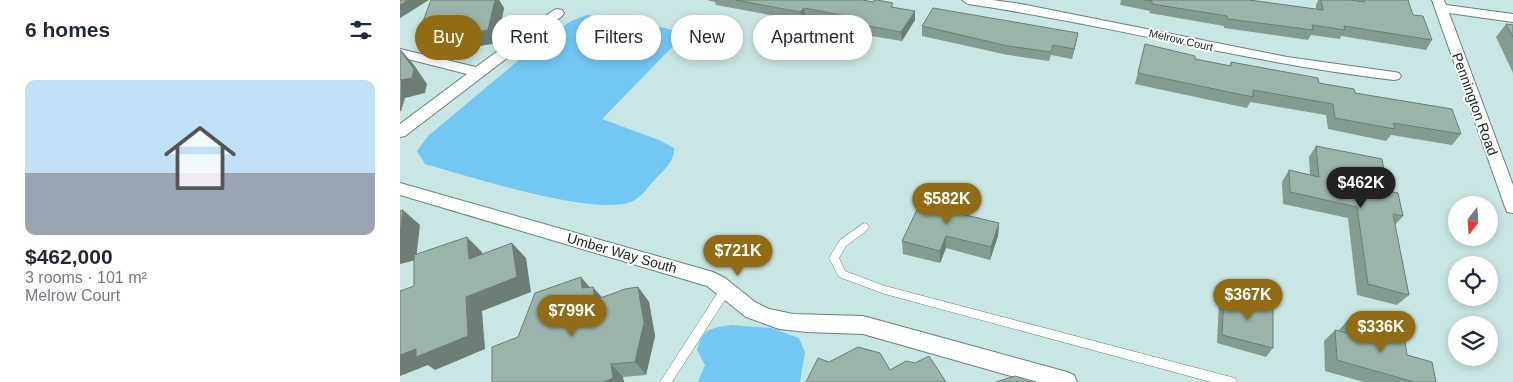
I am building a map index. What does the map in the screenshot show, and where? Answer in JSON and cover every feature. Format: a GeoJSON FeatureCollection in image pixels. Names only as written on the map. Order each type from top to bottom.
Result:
{"type":"FeatureCollection","features":[{"type":"Feature","properties":{"kind":"street","name":"Melrow Court"},"geometry":{"type":"LineString","coordinates":[[968,0],[1073,16],[1261,57],[1394,76]]}},
{"type":"Feature","properties":{"kind":"street"},"geometry":{"type":"LineString","coordinates":[[1439,4],[1513,18]]}},
{"type":"Feature","properties":{"kind":"street","name":"Pennington Road"},"geometry":{"type":"LineString","coordinates":[[1439,4],[1513,207]]}},
{"type":"Feature","properties":{"kind":"street"},"geometry":{"type":"LineString","coordinates":[[400,132],[558,13]]}},
{"type":"Feature","properties":{"kind":"street"},"geometry":{"type":"LineString","coordinates":[[400,53],[478,72]]}},
{"type":"Feature","properties":{"kind":"street","name":"Umber Way South"},"geometry":{"type":"LineString","coordinates":[[400,189],[713,280],[752,310],[774,320],[800,324],[838,322],[863,325],[1067,382]]}},
{"type":"Feature","properties":{"kind":"lane"},"geometry":{"type":"LineString","coordinates":[[864,227],[843,243],[834,258],[842,274],[885,290],[1230,382]]}},
{"type":"Feature","properties":{"kind":"lane"},"geometry":{"type":"LineString","coordinates":[[666,382],[726,289]]}},
{"type":"Feature","properties":{"kind":"water"},"geometry":{"type":"Polygon","coordinates":[[[576,19],[576,60],[660,60],[602,119],[659,140],[674,148],[669,164],[640,197],[633,201],[615,205],[562,200],[499,185],[425,164],[417,151],[428,136],[519,60],[566,60],[566,24],[576,19]]]}},
{"type":"Feature","properties":{"kind":"water"},"geometry":{"type":"Polygon","coordinates":[[[661,27],[671,30],[671,48],[661,59],[661,27]]]}},
{"type":"Feature","properties":{"kind":"water"},"geometry":{"type":"Polygon","coordinates":[[[732,325],[771,328],[799,338],[805,352],[800,382],[698,382],[705,365],[697,350],[702,337],[713,328],[732,325]]]}},
{"type":"Feature","properties":{"kind":"building"},"geometry":{"type":"Polygon","coordinates":[[[400,0],[408,0],[400,5],[400,0]]]}},
{"type":"Feature","properties":{"kind":"building"},"geometry":{"type":"Polygon","coordinates":[[[431,0],[495,0],[488,30],[482,31],[482,15],[425,15],[431,0]]]}},
{"type":"Feature","properties":{"kind":"building"},"geometry":{"type":"Polygon","coordinates":[[[736,0],[863,0],[873,2],[877,0],[893,3],[891,7],[915,11],[901,32],[872,27],[872,15],[840,15],[804,8],[800,12],[736,0]]]}},
{"type":"Feature","properties":{"kind":"building"},"geometry":{"type":"Polygon","coordinates":[[[1144,0],[1249,0],[1323,10],[1321,0],[1365,2],[1364,0],[1408,0],[1413,15],[1423,16],[1432,40],[1344,26],[1345,30],[1312,25],[1313,30],[1228,19],[1227,16],[1152,4],[1152,1],[1144,0]]]}},
{"type":"Feature","properties":{"kind":"building"},"geometry":{"type":"Polygon","coordinates":[[[933,8],[1078,33],[1074,49],[1053,45],[1051,52],[1008,46],[922,26],[933,8]]]}},
{"type":"Feature","properties":{"kind":"building"},"geometry":{"type":"Polygon","coordinates":[[[1506,24],[1513,25],[1513,37],[1506,24]]]}},
{"type":"Feature","properties":{"kind":"building"},"geometry":{"type":"Polygon","coordinates":[[[1145,44],[1195,56],[1195,59],[1231,66],[1231,62],[1318,78],[1319,83],[1354,89],[1355,93],[1452,109],[1461,134],[1393,123],[1395,129],[1335,118],[1333,104],[1253,90],[1253,97],[1138,73],[1145,44]]]}},
{"type":"Feature","properties":{"kind":"building"},"geometry":{"type":"Polygon","coordinates":[[[400,50],[414,69],[412,78],[400,80],[400,50]]]}},
{"type":"Feature","properties":{"kind":"building"},"geometry":{"type":"Polygon","coordinates":[[[1316,146],[1382,159],[1388,191],[1398,193],[1403,216],[1393,214],[1409,295],[1368,284],[1357,207],[1290,192],[1289,170],[1319,177],[1316,146]]]}},
{"type":"Feature","properties":{"kind":"building"},"geometry":{"type":"Polygon","coordinates":[[[925,193],[953,200],[949,211],[999,223],[991,247],[946,236],[940,251],[902,241],[925,193]]]}},
{"type":"Feature","properties":{"kind":"building"},"geometry":{"type":"Polygon","coordinates":[[[403,210],[400,234],[400,211],[403,210]]]}},
{"type":"Feature","properties":{"kind":"building"},"geometry":{"type":"Polygon","coordinates":[[[467,237],[469,259],[512,243],[517,277],[466,297],[468,336],[416,357],[416,349],[400,355],[400,291],[414,286],[414,255],[467,237]]]}},
{"type":"Feature","properties":{"kind":"building"},"geometry":{"type":"Polygon","coordinates":[[[581,277],[582,288],[593,287],[595,300],[625,289],[638,287],[644,323],[635,362],[611,364],[613,378],[604,382],[492,382],[492,347],[518,337],[535,293],[581,277]]]}},
{"type":"Feature","properties":{"kind":"building"},"geometry":{"type":"Polygon","coordinates":[[[1224,293],[1273,306],[1273,348],[1222,335],[1224,293]]]}},
{"type":"Feature","properties":{"kind":"building"},"geometry":{"type":"Polygon","coordinates":[[[1348,320],[1404,334],[1407,355],[1432,362],[1436,382],[1414,382],[1337,360],[1335,330],[1350,334],[1348,320]]]}},
{"type":"Feature","properties":{"kind":"building"},"geometry":{"type":"Polygon","coordinates":[[[858,347],[880,353],[890,370],[906,361],[915,363],[929,356],[946,382],[806,382],[818,358],[829,362],[858,347]]]}},
{"type":"Feature","properties":{"kind":"building"},"geometry":{"type":"Polygon","coordinates":[[[1015,376],[1036,382],[996,382],[1015,376]]]}}]}
